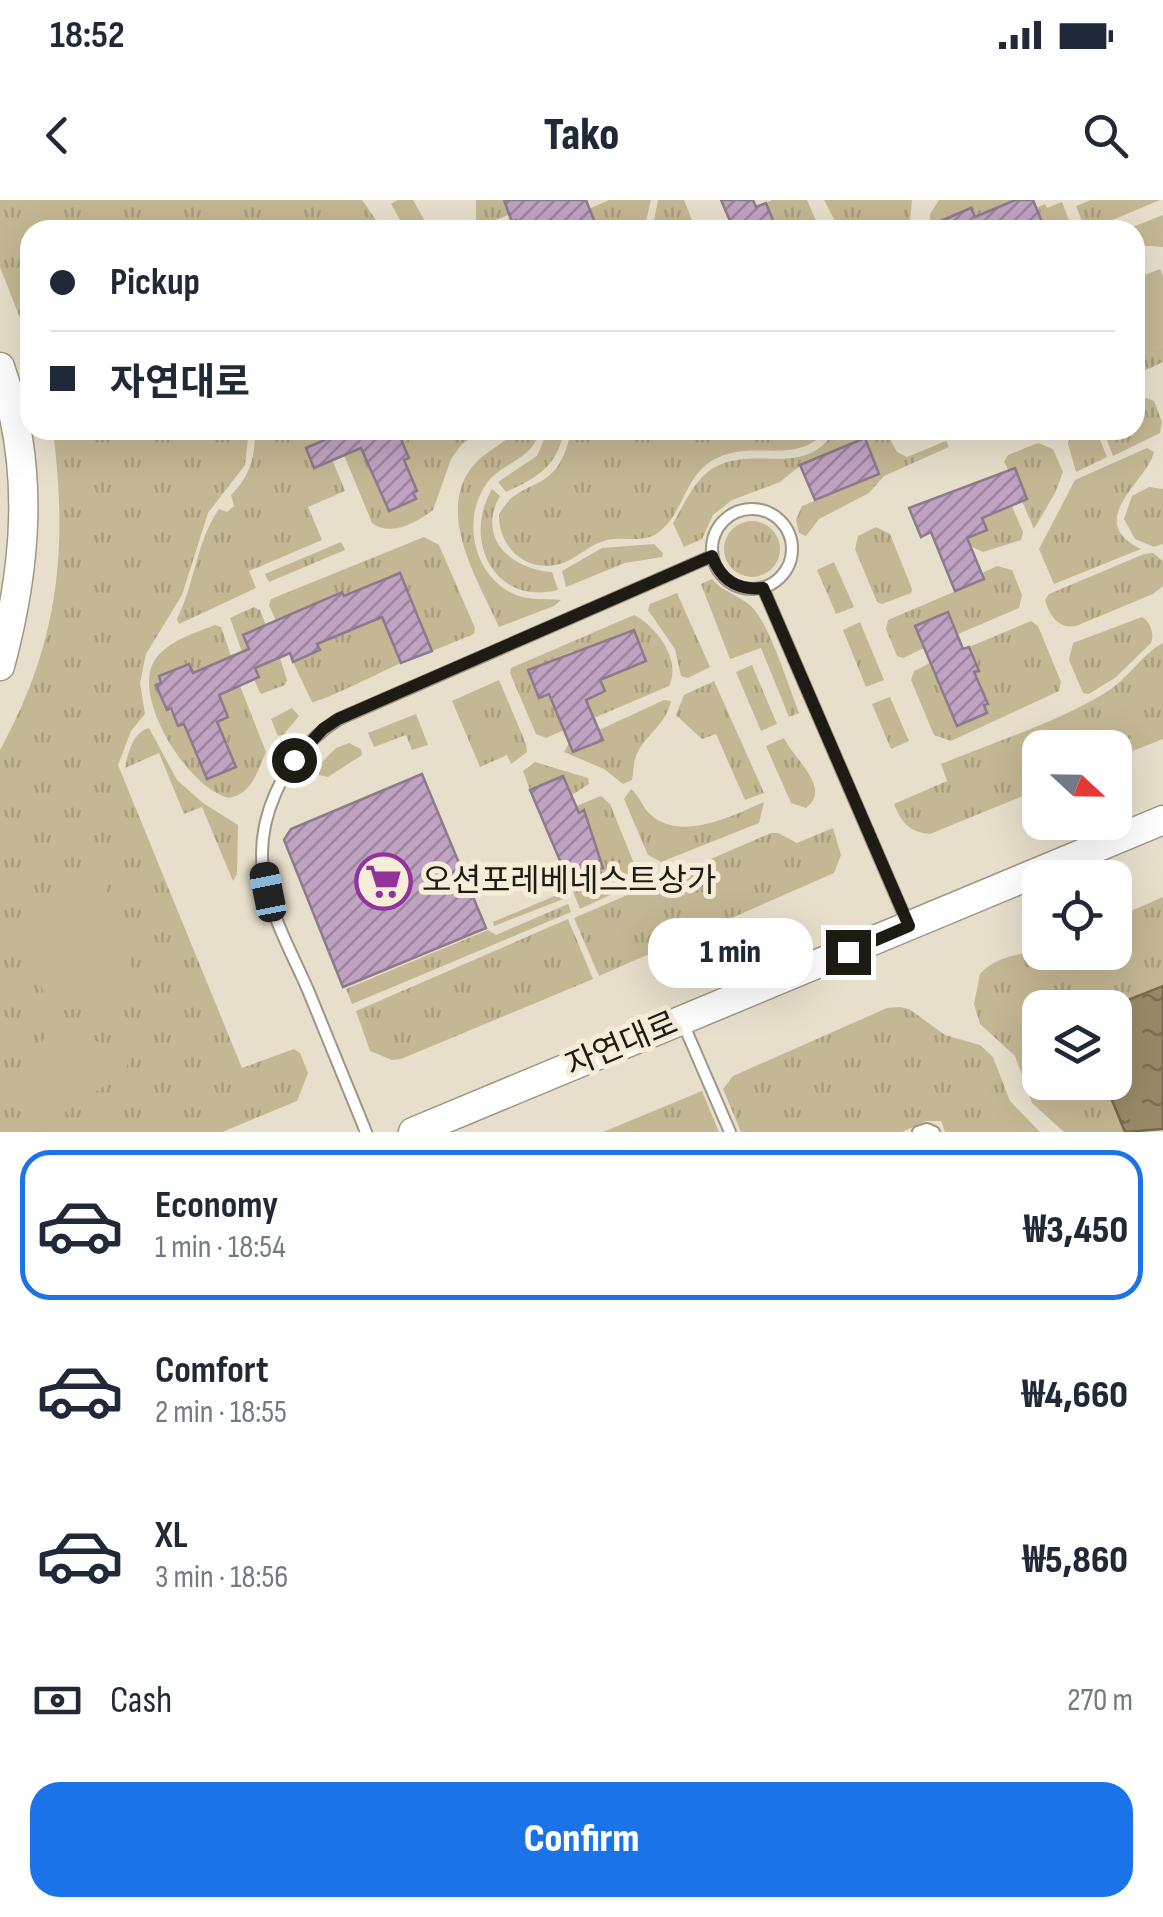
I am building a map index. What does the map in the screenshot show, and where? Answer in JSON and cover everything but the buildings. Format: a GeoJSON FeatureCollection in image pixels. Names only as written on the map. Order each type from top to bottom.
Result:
{"type":"FeatureCollection","features":[{"type":"Feature","properties":{"kind":"main road"},"geometry":{"type":"LineString","coordinates":[[0,367],[7,411],[20,443],[25,504],[14,615],[0,666]]}},
{"type":"Feature","properties":{"kind":"main road","name":"자연대로"},"geometry":{"type":"LineString","coordinates":[[413,1132],[1163,820]]}},
{"type":"Feature","properties":{"kind":"lane"},"geometry":{"type":"LineString","coordinates":[[748,509],[773,514],[783,523],[792,547],[785,572],[763,588],[750,590],[725,579],[712,556],[712,543],[724,520],[748,509]]}},
{"type":"Feature","properties":{"kind":"lane"},"geometry":{"type":"LineString","coordinates":[[366,1132],[268,892],[262,842],[282,778],[308,744],[338,719],[712,556]]}},
{"type":"Feature","properties":{"kind":"lane"},"geometry":{"type":"LineString","coordinates":[[763,588],[909,926]]}},
{"type":"Feature","properties":{"kind":"lane"},"geometry":{"type":"LineString","coordinates":[[682,1020],[730,1132]]}},
{"type":"Feature","properties":{"kind":"lane"},"geometry":{"type":"LineString","coordinates":[[918,1132],[934,1132]]}},
{"type":"Feature","properties":{"kind":"green space"},"geometry":{"type":"Polygon","coordinates":[[[0,200],[362,200],[376,220],[20,220],[20,318],[0,267],[0,200]]]}},
{"type":"Feature","properties":{"kind":"green space"},"geometry":{"type":"Polygon","coordinates":[[[413,200],[424,220],[400,220],[391,204],[413,200]]]}},
{"type":"Feature","properties":{"kind":"green space"},"geometry":{"type":"Polygon","coordinates":[[[476,200],[504,200],[506,205],[538,203],[496,220],[476,220],[476,200]]]}},
{"type":"Feature","properties":{"kind":"green space"},"geometry":{"type":"Polygon","coordinates":[[[609,200],[651,200],[646,220],[594,220],[589,209],[609,200]]]}},
{"type":"Feature","properties":{"kind":"green space"},"geometry":{"type":"Polygon","coordinates":[[[658,200],[684,200],[692,220],[654,220],[658,200]]]}},
{"type":"Feature","properties":{"kind":"green space"},"geometry":{"type":"Polygon","coordinates":[[[807,200],[816,220],[767,220],[766,203],[807,200]]]}},
{"type":"Feature","properties":{"kind":"green space"},"geometry":{"type":"Polygon","coordinates":[[[824,200],[912,200],[910,220],[834,220],[824,200]]]}},
{"type":"Feature","properties":{"kind":"green space"},"geometry":{"type":"Polygon","coordinates":[[[939,200],[1013,200],[975,217],[971,209],[950,220],[930,220],[939,200]]]}},
{"type":"Feature","properties":{"kind":"green space"},"geometry":{"type":"Polygon","coordinates":[[[1091,200],[1160,200],[1113,220],[1082,220],[1076,206],[1091,200]]]}},
{"type":"Feature","properties":{"kind":"green space"},"geometry":{"type":"Polygon","coordinates":[[[1062,202],[1069,220],[1042,220],[1036,208],[1045,204],[1047,208],[1062,202]]]}},
{"type":"Feature","properties":{"kind":"green space"},"geometry":{"type":"Polygon","coordinates":[[[1163,215],[1163,247],[1145,246],[1145,222],[1163,215]]]}},
{"type":"Feature","properties":{"kind":"green space"},"geometry":{"type":"Polygon","coordinates":[[[1160,269],[1163,276],[1163,346],[1145,353],[1145,275],[1160,269]]]}},
{"type":"Feature","properties":{"kind":"green space"},"geometry":{"type":"Polygon","coordinates":[[[1163,346],[1163,362],[1145,370],[1145,353],[1163,346]]]}},
{"type":"Feature","properties":{"kind":"green space"},"geometry":{"type":"Polygon","coordinates":[[[1145,398],[1154,401],[1162,422],[1160,433],[1113,456],[1107,440],[1145,440],[1145,398]]]}},
{"type":"Feature","properties":{"kind":"green space"},"geometry":{"type":"Polygon","coordinates":[[[54,440],[248,440],[245,465],[208,513],[182,595],[146,654],[140,683],[145,714],[131,731],[118,765],[242,1068],[294,1049],[300,1053],[308,1073],[297,1101],[222,1132],[0,1132],[0,750],[20,710],[47,633],[58,556],[54,440]]]}},
{"type":"Feature","properties":{"kind":"green space"},"geometry":{"type":"Polygon","coordinates":[[[254,440],[324,440],[345,491],[308,507],[322,540],[249,571],[256,588],[179,624],[177,619],[205,535],[219,509],[227,512],[234,506],[231,495],[243,480],[254,440]]]}},
{"type":"Feature","properties":{"kind":"green space"},"geometry":{"type":"Polygon","coordinates":[[[394,440],[468,440],[451,459],[433,510],[411,524],[387,529],[372,523],[342,450],[359,442],[389,510],[417,491],[394,440]]]}},
{"type":"Feature","properties":{"kind":"green space"},"geometry":{"type":"Polygon","coordinates":[[[505,440],[536,440],[525,454],[487,483],[479,497],[473,530],[481,561],[501,586],[522,597],[561,600],[499,627],[465,550],[460,529],[461,489],[479,459],[505,440]]]}},
{"type":"Feature","properties":{"kind":"green space"},"geometry":{"type":"Polygon","coordinates":[[[544,440],[562,440],[544,469],[506,492],[498,482],[537,456],[544,440]]]}},
{"type":"Feature","properties":{"kind":"green space"},"geometry":{"type":"Polygon","coordinates":[[[568,440],[815,440],[787,450],[743,451],[713,460],[696,476],[667,524],[653,536],[607,540],[560,564],[536,565],[509,547],[499,515],[517,494],[548,477],[568,440]]]}},
{"type":"Feature","properties":{"kind":"green space"},"geometry":{"type":"Polygon","coordinates":[[[827,440],[863,440],[801,465],[780,482],[732,500],[713,515],[702,539],[684,547],[673,523],[702,477],[719,465],[736,460],[790,458],[822,446],[827,440]]]}},
{"type":"Feature","properties":{"kind":"green space"},"geometry":{"type":"Polygon","coordinates":[[[865,440],[890,440],[897,452],[907,457],[946,441],[949,447],[884,476],[869,493],[819,519],[806,536],[799,533],[796,520],[802,506],[879,474],[865,440]]]}},
{"type":"Feature","properties":{"kind":"green space"},"geometry":{"type":"Polygon","coordinates":[[[1069,440],[1100,440],[1107,457],[1076,472],[1069,440]]]}},
{"type":"Feature","properties":{"kind":"green space"},"geometry":{"type":"Polygon","coordinates":[[[1038,443],[1053,449],[1063,472],[1034,529],[1022,501],[1027,499],[1016,469],[1009,471],[1004,462],[1008,455],[1038,443]]]}},
{"type":"Feature","properties":{"kind":"green space"},"geometry":{"type":"Polygon","coordinates":[[[1147,448],[1154,452],[1123,502],[1117,526],[1125,538],[1141,549],[1054,584],[1039,549],[1075,480],[1147,448]]]}},
{"type":"Feature","properties":{"kind":"green space"},"geometry":{"type":"Polygon","coordinates":[[[1149,487],[1163,489],[1163,544],[1154,547],[1135,539],[1124,519],[1132,496],[1149,487]]]}},
{"type":"Feature","properties":{"kind":"green space"},"geometry":{"type":"Polygon","coordinates":[[[492,489],[500,496],[492,525],[502,549],[523,565],[552,572],[558,590],[536,592],[516,588],[501,579],[490,565],[481,529],[492,489]]]}},
{"type":"Feature","properties":{"kind":"green space"},"geometry":{"type":"Polygon","coordinates":[[[1012,506],[1023,532],[1021,540],[983,552],[966,547],[960,533],[980,512],[995,513],[1012,506]]]}},
{"type":"Feature","properties":{"kind":"green space"},"geometry":{"type":"Polygon","coordinates":[[[752,521],[772,529],[780,549],[772,569],[752,577],[732,569],[724,549],[732,529],[752,521]]]}},
{"type":"Feature","properties":{"kind":"green space"},"geometry":{"type":"Polygon","coordinates":[[[876,527],[890,534],[912,589],[911,593],[882,604],[877,602],[855,549],[858,536],[876,527]]]}},
{"type":"Feature","properties":{"kind":"green space"},"geometry":{"type":"Polygon","coordinates":[[[424,537],[439,545],[475,628],[474,634],[432,651],[400,574],[370,586],[401,663],[312,702],[293,662],[320,651],[316,640],[350,630],[341,593],[276,621],[269,605],[271,599],[424,537]]]}},
{"type":"Feature","properties":{"kind":"green space"},"geometry":{"type":"Polygon","coordinates":[[[341,542],[345,550],[269,582],[265,574],[341,542]]]}},
{"type":"Feature","properties":{"kind":"green space"},"geometry":{"type":"Polygon","coordinates":[[[654,544],[662,557],[625,563],[566,587],[562,571],[602,548],[654,544]]]}},
{"type":"Feature","properties":{"kind":"green space"},"geometry":{"type":"Polygon","coordinates":[[[1153,553],[1163,561],[1163,586],[1153,594],[1076,626],[1064,625],[1052,616],[1045,600],[1049,594],[1153,553]]]}},
{"type":"Feature","properties":{"kind":"green space"},"geometry":{"type":"Polygon","coordinates":[[[834,562],[854,607],[836,614],[817,570],[834,562]]]}},
{"type":"Feature","properties":{"kind":"green space"},"geometry":{"type":"Polygon","coordinates":[[[997,566],[1012,570],[1022,595],[1019,608],[958,634],[951,617],[944,614],[915,626],[924,648],[903,658],[897,656],[886,629],[888,620],[984,579],[982,573],[997,566]]]}},
{"type":"Feature","properties":{"kind":"green space"},"geometry":{"type":"Polygon","coordinates":[[[712,579],[758,614],[799,713],[789,717],[761,648],[730,659],[701,584],[712,579]]]}},
{"type":"Feature","properties":{"kind":"green space"},"geometry":{"type":"Polygon","coordinates":[[[677,593],[710,667],[688,678],[681,676],[675,649],[648,610],[650,604],[677,593]]]}},
{"type":"Feature","properties":{"kind":"green space"},"geometry":{"type":"Polygon","coordinates":[[[254,607],[260,610],[266,625],[243,635],[249,649],[242,652],[230,618],[254,607]]]}},
{"type":"Feature","properties":{"kind":"green space"},"geometry":{"type":"Polygon","coordinates":[[[634,615],[651,627],[665,645],[672,665],[669,686],[594,718],[579,695],[595,696],[605,691],[598,674],[613,674],[646,660],[634,630],[575,654],[573,651],[528,670],[539,698],[549,694],[564,730],[546,738],[536,734],[511,668],[634,615]]]}},
{"type":"Feature","properties":{"kind":"green space"},"geometry":{"type":"Polygon","coordinates":[[[1142,617],[1151,628],[1151,643],[1116,677],[1089,694],[1083,693],[1069,660],[1073,643],[1142,617]]]}},
{"type":"Feature","properties":{"kind":"green space"},"geometry":{"type":"Polygon","coordinates":[[[1031,621],[1038,626],[1061,682],[1059,691],[951,741],[934,735],[911,680],[914,671],[930,663],[957,726],[986,713],[987,703],[978,680],[970,675],[979,670],[969,647],[1031,621]]]}},
{"type":"Feature","properties":{"kind":"green space"},"geometry":{"type":"Polygon","coordinates":[[[860,622],[884,680],[866,687],[843,630],[860,622]]]}},
{"type":"Feature","properties":{"kind":"green space"},"geometry":{"type":"Polygon","coordinates":[[[215,625],[221,627],[231,656],[193,673],[188,664],[159,676],[161,683],[157,685],[178,726],[184,724],[208,779],[236,766],[214,723],[228,717],[210,694],[240,686],[266,752],[248,787],[229,798],[213,791],[181,760],[167,739],[150,695],[149,676],[160,653],[182,638],[215,625]]]}},
{"type":"Feature","properties":{"kind":"green space"},"geometry":{"type":"Polygon","coordinates":[[[1163,643],[1163,739],[1132,751],[1132,730],[1027,730],[1086,704],[1113,687],[1163,643]]]}},
{"type":"Feature","properties":{"kind":"green space"},"geometry":{"type":"Polygon","coordinates":[[[280,658],[285,685],[261,694],[254,680],[259,677],[254,663],[265,664],[280,658]]]}},
{"type":"Feature","properties":{"kind":"green space"},"geometry":{"type":"Polygon","coordinates":[[[752,665],[777,724],[761,731],[736,672],[752,665]]]}},
{"type":"Feature","properties":{"kind":"green space"},"geometry":{"type":"Polygon","coordinates":[[[499,680],[527,752],[511,764],[507,755],[480,767],[452,701],[499,680]]]}},
{"type":"Feature","properties":{"kind":"green space"},"geometry":{"type":"Polygon","coordinates":[[[714,681],[764,793],[745,800],[716,734],[702,739],[676,715],[684,695],[714,681]]]}},
{"type":"Feature","properties":{"kind":"green space"},"geometry":{"type":"Polygon","coordinates":[[[890,697],[909,741],[891,749],[872,704],[890,697]]]}},
{"type":"Feature","properties":{"kind":"green space"},"geometry":{"type":"Polygon","coordinates":[[[664,700],[671,701],[669,709],[638,752],[632,780],[623,784],[604,769],[564,752],[569,743],[574,752],[602,740],[599,730],[664,700]]]}},
{"type":"Feature","properties":{"kind":"green space"},"geometry":{"type":"Polygon","coordinates":[[[292,708],[299,716],[278,736],[271,719],[292,708]]]}},
{"type":"Feature","properties":{"kind":"green space"},"geometry":{"type":"Polygon","coordinates":[[[416,714],[428,745],[412,750],[406,735],[374,747],[368,733],[416,714]]]}},
{"type":"Feature","properties":{"kind":"green space"},"geometry":{"type":"Polygon","coordinates":[[[149,728],[177,780],[203,803],[238,825],[237,874],[233,881],[202,807],[184,814],[159,753],[125,768],[135,738],[149,728]]]}},
{"type":"Feature","properties":{"kind":"green space"},"geometry":{"type":"Polygon","coordinates":[[[1022,732],[1022,796],[930,834],[911,829],[894,804],[947,781],[941,764],[1022,732]]]}},
{"type":"Feature","properties":{"kind":"green space"},"geometry":{"type":"Polygon","coordinates":[[[784,738],[813,782],[813,800],[806,808],[791,803],[766,746],[784,738]]]}},
{"type":"Feature","properties":{"kind":"green space"},"geometry":{"type":"Polygon","coordinates":[[[349,743],[361,749],[362,755],[328,777],[319,775],[317,767],[336,748],[349,743]]]}},
{"type":"Feature","properties":{"kind":"green space"},"geometry":{"type":"Polygon","coordinates":[[[535,762],[588,778],[589,784],[572,795],[566,781],[561,783],[559,778],[530,790],[523,771],[535,762]]]}},
{"type":"Feature","properties":{"kind":"green space"},"geometry":{"type":"Polygon","coordinates":[[[631,789],[650,814],[676,826],[707,824],[764,802],[759,823],[661,862],[648,855],[624,799],[631,789]]]}},
{"type":"Feature","properties":{"kind":"green space"},"geometry":{"type":"Polygon","coordinates":[[[601,796],[610,804],[638,882],[580,909],[572,889],[601,877],[602,867],[584,838],[593,834],[584,811],[574,815],[571,808],[601,796]]]}},
{"type":"Feature","properties":{"kind":"green space"},"geometry":{"type":"Polygon","coordinates":[[[833,828],[841,855],[834,873],[599,976],[574,918],[771,833],[797,843],[833,828]]]}},
{"type":"Feature","properties":{"kind":"green space"},"geometry":{"type":"Polygon","coordinates":[[[86,873],[104,881],[138,990],[138,999],[127,1010],[57,1009],[46,1001],[24,925],[28,908],[86,873]]]}},
{"type":"Feature","properties":{"kind":"green space"},"geometry":{"type":"Polygon","coordinates":[[[564,892],[566,898],[494,926],[493,922],[564,892]]]}},
{"type":"Feature","properties":{"kind":"green space"},"geometry":{"type":"Polygon","coordinates":[[[1163,897],[1163,986],[1132,998],[1132,990],[1022,990],[1022,1075],[1015,1056],[980,1024],[974,1004],[980,974],[992,964],[1022,953],[1022,970],[1132,970],[1132,911],[1163,897]]]}},
{"type":"Feature","properties":{"kind":"green space"},"geometry":{"type":"Polygon","coordinates":[[[568,904],[571,912],[352,1004],[346,989],[488,930],[496,935],[568,904]]]}},
{"type":"Feature","properties":{"kind":"green space"},"geometry":{"type":"Polygon","coordinates":[[[568,919],[593,979],[401,1059],[392,1060],[370,1051],[356,1011],[568,919]]]}},
{"type":"Feature","properties":{"kind":"green space"},"geometry":{"type":"Polygon","coordinates":[[[887,1008],[909,1009],[945,1035],[980,1045],[993,1057],[1010,1101],[1040,1132],[945,1132],[941,1121],[926,1121],[902,1132],[741,1132],[723,1089],[733,1076],[887,1008]]]}},
{"type":"Feature","properties":{"kind":"green space"},"geometry":{"type":"Polygon","coordinates":[[[63,1023],[129,1059],[125,1072],[44,1126],[11,1106],[7,1098],[53,1024],[63,1023]]]}},
{"type":"Feature","properties":{"kind":"green space"},"geometry":{"type":"Polygon","coordinates":[[[702,1091],[719,1132],[603,1132],[702,1091]]]}},
{"type":"Feature","properties":{"kind":"green space"},"geometry":{"type":"Polygon","coordinates":[[[1031,1100],[1112,1100],[1125,1132],[1064,1132],[1031,1100]]]}},
{"type":"Feature","properties":{"kind":"water"},"geometry":{"type":"Polygon","coordinates":[[[1163,986],[1163,1129],[1125,1132],[1112,1100],[1132,1100],[1132,998],[1163,986]]]}},
{"type":"Feature","properties":{"kind":"place","name":"오션포레베네스트상가"},"geometry":{"type":"Point","coordinates":[383,881]}},
{"type":"Feature","properties":{"kind":"route"},"geometry":{"type":"LineString","coordinates":[[294,760],[338,719],[712,556],[717,569],[736,586],[763,588],[909,926],[848,952]]}}]}
